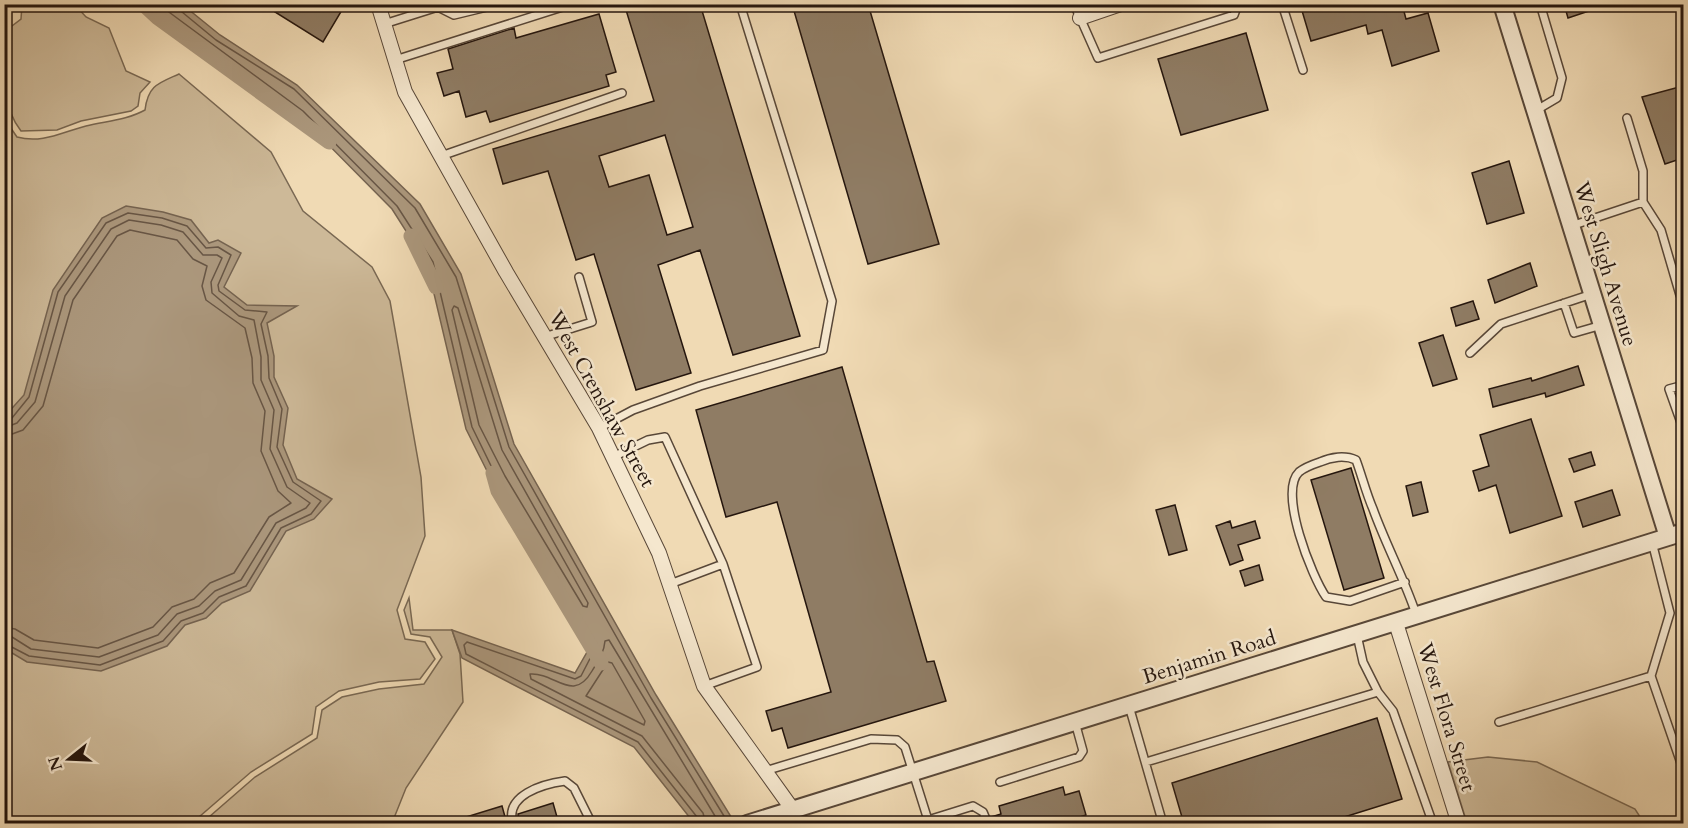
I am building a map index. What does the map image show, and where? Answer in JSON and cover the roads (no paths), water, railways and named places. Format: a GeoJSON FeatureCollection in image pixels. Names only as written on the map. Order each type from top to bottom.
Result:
{"type":"FeatureCollection","features":[{"type":"Feature","properties":{"kind":"street","name":"West Crenshaw Street"},"geometry":{"type":"LineString","coordinates":[[378,4],[405,92],[598,428],[659,553],[704,686],[793,810]]}},
{"type":"Feature","properties":{"kind":"street"},"geometry":{"type":"LineString","coordinates":[[1077,11],[1120,4]]}},
{"type":"Feature","properties":{"kind":"street","name":"West Sligh Avenue"},"geometry":{"type":"LineString","coordinates":[[1502,4],[1668,537]]}},
{"type":"Feature","properties":{"kind":"street","name":"Benjamin Road"},"geometry":{"type":"LineString","coordinates":[[751,822],[1668,537]]}},
{"type":"Feature","properties":{"kind":"street","name":"West Flora Street"},"geometry":{"type":"LineString","coordinates":[[1396,623],[1459,824]]}},
{"type":"Feature","properties":{"kind":"lane"},"geometry":{"type":"LineString","coordinates":[[395,60],[572,4]]}},
{"type":"Feature","properties":{"kind":"lane"},"geometry":{"type":"LineString","coordinates":[[598,428],[633,410],[678,394],[823,350],[832,301],[740,4]]}},
{"type":"Feature","properties":{"kind":"lane"},"geometry":{"type":"LineString","coordinates":[[1077,11],[1098,58],[1234,15],[1238,4]]}},
{"type":"Feature","properties":{"kind":"lane"},"geometry":{"type":"LineString","coordinates":[[1282,4],[1303,70]]}},
{"type":"Feature","properties":{"kind":"lane"},"geometry":{"type":"LineString","coordinates":[[1535,111],[1557,98],[1562,78],[1540,4]]}},
{"type":"Feature","properties":{"kind":"lane"},"geometry":{"type":"LineString","coordinates":[[384,24],[438,7],[453,15],[487,7]]}},
{"type":"Feature","properties":{"kind":"lane"},"geometry":{"type":"LineString","coordinates":[[441,156],[622,93]]}},
{"type":"Feature","properties":{"kind":"lane"},"geometry":{"type":"LineString","coordinates":[[1627,118],[1643,171],[1643,202],[1661,230],[1680,296]]}},
{"type":"Feature","properties":{"kind":"lane"},"geometry":{"type":"LineString","coordinates":[[1571,226],[1643,202]]}},
{"type":"Feature","properties":{"kind":"lane"},"geometry":{"type":"LineString","coordinates":[[544,337],[592,322],[579,277]]}},
{"type":"Feature","properties":{"kind":"lane"},"geometry":{"type":"LineString","coordinates":[[1470,353],[1501,324],[1592,294]]}},
{"type":"Feature","properties":{"kind":"lane"},"geometry":{"type":"LineString","coordinates":[[1564,303],[1574,333],[1602,325]]}},
{"type":"Feature","properties":{"kind":"lane"},"geometry":{"type":"LineString","coordinates":[[1683,385],[1669,389],[1683,431]]}},
{"type":"Feature","properties":{"kind":"lane"},"geometry":{"type":"LineString","coordinates":[[613,457],[648,440],[665,436],[723,564],[757,667],[704,686]]}},
{"type":"Feature","properties":{"kind":"lane"},"geometry":{"type":"LineString","coordinates":[[1405,582],[1350,601],[1326,597],[1318,586],[1292,509],[1294,481],[1299,472],[1323,461],[1342,457],[1356,460],[1372,508],[1405,582],[1416,616]]}},
{"type":"Feature","properties":{"kind":"lane"},"geometry":{"type":"LineString","coordinates":[[1668,537],[1670,613],[1651,676],[1683,772]]}},
{"type":"Feature","properties":{"kind":"lane"},"geometry":{"type":"LineString","coordinates":[[670,585],[723,564]]}},
{"type":"Feature","properties":{"kind":"lane"},"geometry":{"type":"LineString","coordinates":[[1357,635],[1363,662],[1378,692],[1393,711],[1433,824]]}},
{"type":"Feature","properties":{"kind":"lane"},"geometry":{"type":"LineString","coordinates":[[1499,722],[1651,676]]}},
{"type":"Feature","properties":{"kind":"lane"},"geometry":{"type":"LineString","coordinates":[[1146,762],[1378,692]]}},
{"type":"Feature","properties":{"kind":"lane"},"geometry":{"type":"LineString","coordinates":[[1129,706],[1163,824]]}},
{"type":"Feature","properties":{"kind":"lane"},"geometry":{"type":"LineString","coordinates":[[1000,782],[1079,757],[1083,751],[1075,722]]}},
{"type":"Feature","properties":{"kind":"lane"},"geometry":{"type":"LineString","coordinates":[[765,771],[881,738],[897,740],[906,747],[928,820]]}},
{"type":"Feature","properties":{"kind":"lane"},"geometry":{"type":"LineString","coordinates":[[513,824],[510,814],[512,806],[519,798],[548,784],[565,781],[574,788],[592,824]]}},
{"type":"Feature","properties":{"kind":"lane"},"geometry":{"type":"LineString","coordinates":[[917,824],[973,806],[983,812],[988,824]]}},
{"type":"Feature","properties":{"kind":"water"},"geometry":{"type":"Polygon","coordinates":[[[148,5],[183,5],[220,35],[297,85],[420,204],[461,274],[514,444],[656,695],[733,820],[719,823],[694,823],[634,747],[462,658],[452,630],[575,673],[591,645],[493,483],[466,429],[427,264],[392,209],[299,115],[148,5]]]}},
{"type":"Feature","properties":{"kind":"water"},"geometry":{"type":"Polygon","coordinates":[[[126,206],[163,212],[191,220],[209,243],[218,240],[241,253],[224,287],[247,305],[297,306],[267,323],[274,356],[274,377],[288,408],[283,445],[297,479],[332,499],[314,519],[286,531],[250,591],[222,603],[206,618],[185,625],[167,646],[101,671],[27,662],[7,650],[5,643],[5,416],[24,395],[53,290],[102,218],[126,206]]]}},
{"type":"Feature","properties":{"kind":"waterway"},"geometry":{"type":"LineString","coordinates":[[143,4],[158,18],[329,142]]}},
{"type":"Feature","properties":{"kind":"waterway"},"geometry":{"type":"LineString","coordinates":[[411,236],[436,287]]}},
{"type":"Feature","properties":{"kind":"waterway"},"geometry":{"type":"LineString","coordinates":[[493,473],[498,491],[601,663]]}}]}
